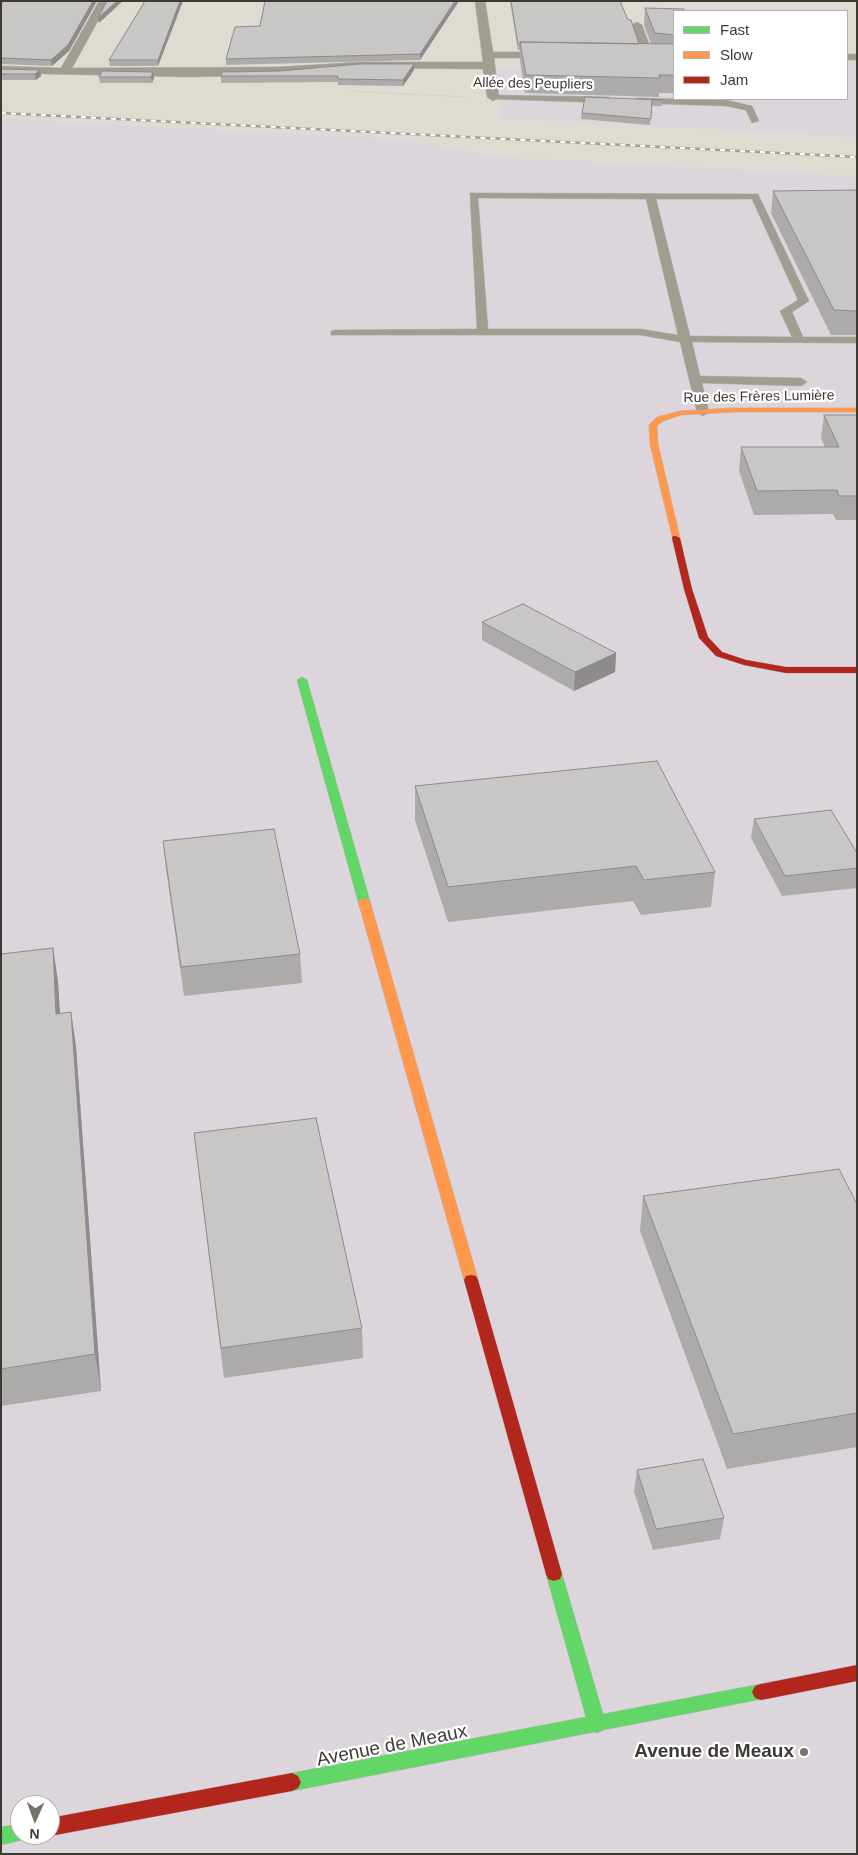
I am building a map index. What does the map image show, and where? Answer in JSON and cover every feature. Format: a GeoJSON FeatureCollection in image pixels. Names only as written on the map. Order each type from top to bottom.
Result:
{"type":"FeatureCollection","features":[{"type":"Feature","properties":{"kind":"street"},"geometry":{"type":"LineString","coordinates":[[65,71],[104,1]]}},
{"type":"Feature","properties":{"kind":"street"},"geometry":{"type":"LineString","coordinates":[[480,1],[493,97]]}},
{"type":"Feature","properties":{"kind":"street"},"geometry":{"type":"LineString","coordinates":[[634,55],[652,57],[638,25]]}},
{"type":"Feature","properties":{"kind":"street"},"geometry":{"type":"LineString","coordinates":[[1,69],[190,72],[279,71],[360,65],[568,55]]}},
{"type":"Feature","properties":{"kind":"street","name":"Rue des Frères Lumière"},"geometry":{"type":"LineString","coordinates":[[857,410],[680,413],[660,419],[653,425],[654,444],[688,589],[704,638],[719,654],[744,662],[786,670],[857,670]]}},
{"type":"Feature","properties":{"kind":"street"},"geometry":{"type":"LineString","coordinates":[[302,680],[597,1725]]}},
{"type":"Feature","properties":{"kind":"street","name":"Avenue de Meaux"},"geometry":{"type":"LineString","coordinates":[[60,1825],[597,1725],[857,1673]]}},
{"type":"Feature","properties":{"kind":"lane","name":"Allée des Peupliers"},"geometry":{"type":"LineString","coordinates":[[493,97],[620,100]]}},
{"type":"Feature","properties":{"kind":"lane"},"geometry":{"type":"LineString","coordinates":[[629,100],[726,103],[749,108],[755,121]]}},
{"type":"Feature","properties":{"kind":"lane"},"geometry":{"type":"LineString","coordinates":[[484,332],[473,194],[755,196],[804,301],[786,311],[799,340]]}},
{"type":"Feature","properties":{"kind":"lane"},"geometry":{"type":"LineString","coordinates":[[650,196],[703,412]]}},
{"type":"Feature","properties":{"kind":"lane"},"geometry":{"type":"LineString","coordinates":[[335,333],[640,332],[686,339],[857,340]]}},
{"type":"Feature","properties":{"kind":"lane"},"geometry":{"type":"LineString","coordinates":[[695,380],[801,382]]}},
{"type":"Feature","properties":{"kind":"path","name":"Allée des Peupliers"},"geometry":{"type":"LineString","coordinates":[[342,91],[493,97]]}},
{"type":"Feature","properties":{"kind":"shaded area"},"geometry":{"type":"Polygon","coordinates":[[[848,62],[857,62],[857,137],[501,118],[498,68],[673,63],[673,100],[848,100],[848,62]]]}},
{"type":"Feature","properties":{"kind":"shaded area"},"geometry":{"type":"Polygon","coordinates":[[[1,119],[397,139],[502,157],[857,176],[857,1854],[1,1854],[1,119]]]}},
{"type":"Feature","properties":{"kind":"building"},"geometry":{"type":"Polygon","coordinates":[[[1,1],[93,1],[68,45],[51,60],[1,58],[1,1]]]}},
{"type":"Feature","properties":{"kind":"building"},"geometry":{"type":"Polygon","coordinates":[[[107,1],[117,1],[98,18],[107,1]]]}},
{"type":"Feature","properties":{"kind":"building"},"geometry":{"type":"Polygon","coordinates":[[[145,1],[180,1],[158,60],[109,60],[145,1]]]}},
{"type":"Feature","properties":{"kind":"building"},"geometry":{"type":"Polygon","coordinates":[[[265,1],[455,1],[420,54],[226,59],[235,27],[260,26],[265,1]]]}},
{"type":"Feature","properties":{"kind":"building"},"geometry":{"type":"Polygon","coordinates":[[[511,1],[620,1],[628,20],[631,20],[639,44],[520,42],[521,44],[518,44],[511,1]]]}},
{"type":"Feature","properties":{"kind":"building"},"geometry":{"type":"Polygon","coordinates":[[[645,8],[684,9],[673,10],[673,35],[655,33],[645,8]]]}},
{"type":"Feature","properties":{"kind":"building"},"geometry":{"type":"Polygon","coordinates":[[[520,42],[673,44],[673,75],[659,75],[660,78],[526,75],[520,42]]]}},
{"type":"Feature","properties":{"kind":"building"},"geometry":{"type":"Polygon","coordinates":[[[360,64],[414,64],[403,80],[338,79],[338,76],[221,76],[222,72],[279,71],[360,64]]]}},
{"type":"Feature","properties":{"kind":"building"},"geometry":{"type":"Polygon","coordinates":[[[1,69],[40,70],[35,74],[1,74],[1,69]]]}},
{"type":"Feature","properties":{"kind":"building"},"geometry":{"type":"Polygon","coordinates":[[[102,71],[153,72],[151,77],[99,77],[102,71]]]}},
{"type":"Feature","properties":{"kind":"building"},"geometry":{"type":"Polygon","coordinates":[[[585,97],[662,100],[652,100],[651,119],[582,113],[585,97]]]}},
{"type":"Feature","properties":{"kind":"building"},"geometry":{"type":"Polygon","coordinates":[[[857,190],[857,311],[834,310],[773,191],[857,190]]]}},
{"type":"Feature","properties":{"kind":"building"},"geometry":{"type":"Polygon","coordinates":[[[824,415],[857,415],[857,496],[839,496],[837,490],[757,491],[741,447],[839,447],[824,415]]]}},
{"type":"Feature","properties":{"kind":"building"},"geometry":{"type":"Polygon","coordinates":[[[523,604],[616,653],[575,672],[482,622],[523,604]]]}},
{"type":"Feature","properties":{"kind":"building"},"geometry":{"type":"Polygon","coordinates":[[[657,761],[715,872],[644,880],[636,866],[448,887],[415,786],[657,761]]]}},
{"type":"Feature","properties":{"kind":"building"},"geometry":{"type":"Polygon","coordinates":[[[831,810],[857,853],[857,868],[785,876],[754,819],[831,810]]]}},
{"type":"Feature","properties":{"kind":"building"},"geometry":{"type":"Polygon","coordinates":[[[274,829],[300,954],[181,967],[163,841],[274,829]]]}},
{"type":"Feature","properties":{"kind":"building"},"geometry":{"type":"Polygon","coordinates":[[[53,948],[56,1014],[71,1012],[95,1354],[1,1369],[1,954],[53,948]]]}},
{"type":"Feature","properties":{"kind":"building"},"geometry":{"type":"Polygon","coordinates":[[[316,1118],[362,1328],[221,1348],[194,1133],[316,1118]]]}},
{"type":"Feature","properties":{"kind":"building"},"geometry":{"type":"Polygon","coordinates":[[[839,1169],[857,1204],[857,1413],[733,1434],[643,1196],[839,1169]]]}},
{"type":"Feature","properties":{"kind":"building"},"geometry":{"type":"Polygon","coordinates":[[[703,1459],[724,1518],[656,1529],[637,1470],[703,1459]]]}},
{"type":"Feature","properties":{"kind":"railway"},"geometry":{"type":"LineString","coordinates":[[1,113],[857,157]]}},
{"type":"Feature","properties":{"kind":"traffic: fast"},"geometry":{"type":"LineString","coordinates":[[302,680],[364,901]]}},
{"type":"Feature","properties":{"kind":"traffic: fast"},"geometry":{"type":"LineString","coordinates":[[554,1574],[597,1725]]}},
{"type":"Feature","properties":{"kind":"traffic: fast"},"geometry":{"type":"LineString","coordinates":[[292,1782],[761,1692]]}},
{"type":"Feature","properties":{"kind":"traffic: fast"},"geometry":{"type":"LineString","coordinates":[[1,1836],[10,1835]]}},
{"type":"Feature","properties":{"kind":"traffic: slow"},"geometry":{"type":"LineString","coordinates":[[676,538],[654,444],[653,425],[660,419],[680,413],[733,410],[857,410]]}},
{"type":"Feature","properties":{"kind":"traffic: slow"},"geometry":{"type":"LineString","coordinates":[[364,901],[471,1280]]}},
{"type":"Feature","properties":{"kind":"traffic: jam"},"geometry":{"type":"LineString","coordinates":[[676,538],[688,589],[704,638],[719,654],[744,662],[786,670],[857,670]]}},
{"type":"Feature","properties":{"kind":"traffic: jam"},"geometry":{"type":"LineString","coordinates":[[471,1280],[554,1574]]}},
{"type":"Feature","properties":{"kind":"traffic: jam"},"geometry":{"type":"LineString","coordinates":[[761,1692],[857,1673]]}},
{"type":"Feature","properties":{"kind":"traffic: jam"},"geometry":{"type":"LineString","coordinates":[[60,1825],[292,1782]]}},
{"type":"Feature","properties":{"kind":"place","name":"Avenue de Meaux"},"geometry":{"type":"Point","coordinates":[804,1752]}}]}
